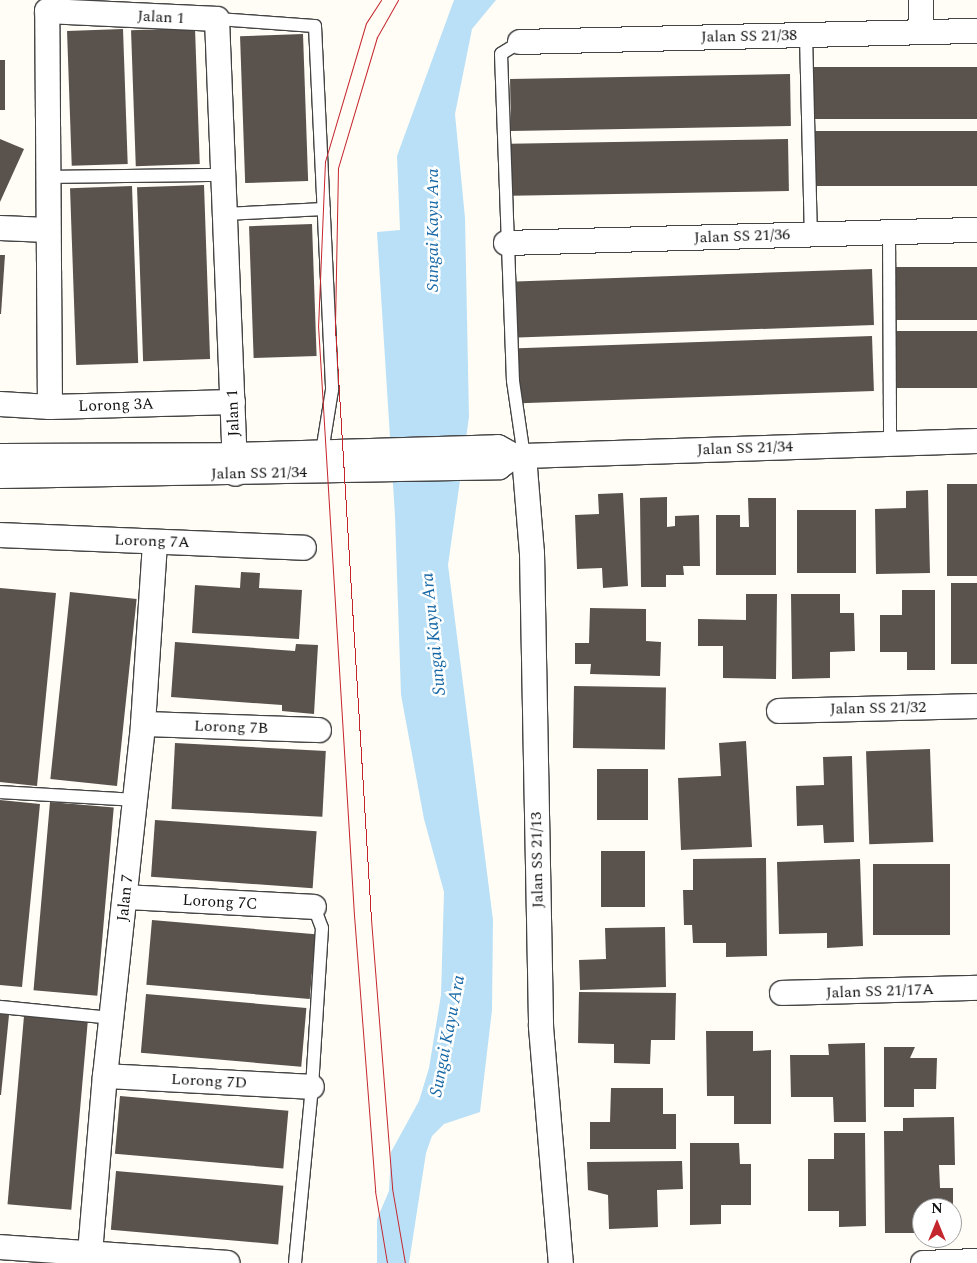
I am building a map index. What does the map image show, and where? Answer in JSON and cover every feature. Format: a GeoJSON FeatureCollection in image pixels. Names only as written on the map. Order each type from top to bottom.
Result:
{"type":"FeatureCollection","features":[{"type":"Feature","properties":{"kind":"street"},"geometry":{"type":"LineString","coordinates":[[921,0],[921,32]]}},
{"type":"Feature","properties":{"kind":"street","name":"Jalan 1"},"geometry":{"type":"LineString","coordinates":[[50,407],[47,11],[217,20],[235,464]]}},
{"type":"Feature","properties":{"kind":"street","name":"Jalan SS 21/38"},"geometry":{"type":"LineString","coordinates":[[520,42],[977,31]]}},
{"type":"Feature","properties":{"kind":"street"},"geometry":{"type":"LineString","coordinates":[[0,228],[48,230]]}},
{"type":"Feature","properties":{"kind":"street","name":"Jalan SS 21/36"},"geometry":{"type":"LineString","coordinates":[[506,243],[977,230]]}},
{"type":"Feature","properties":{"kind":"street","name":"Lorong 3A"},"geometry":{"type":"LineString","coordinates":[[0,404],[50,407],[233,402]]}},
{"type":"Feature","properties":{"kind":"street","name":"Jalan SS 21/34"},"geometry":{"type":"LineString","coordinates":[[0,476],[336,458],[509,456],[977,440]]}},
{"type":"Feature","properties":{"kind":"street","name":"Jalan SS 21/34"},"geometry":{"type":"LineString","coordinates":[[0,456],[235,464]]}},
{"type":"Feature","properties":{"kind":"street","name":"Jalan SS 21/13"},"geometry":{"type":"LineString","coordinates":[[509,456],[532,553],[541,1028],[561,1263]]}},
{"type":"Feature","properties":{"kind":"street","name":"Lorong 7A"},"geometry":{"type":"LineString","coordinates":[[0,535],[304,548]]}},
{"type":"Feature","properties":{"kind":"street","name":"Jalan 7"},"geometry":{"type":"LineString","coordinates":[[90,1253],[105,1076],[143,724],[155,542]]}},
{"type":"Feature","properties":{"kind":"street","name":"Jalan SS 21/32"},"geometry":{"type":"LineString","coordinates":[[779,711],[977,706]]}},
{"type":"Feature","properties":{"kind":"street","name":"Lorong 7B"},"geometry":{"type":"LineString","coordinates":[[143,724],[319,730]]}},
{"type":"Feature","properties":{"kind":"street","name":"Lorong 7C"},"geometry":{"type":"LineString","coordinates":[[125,897],[314,907]]}},
{"type":"Feature","properties":{"kind":"street","name":"Jalan SS 21/17A"},"geometry":{"type":"LineString","coordinates":[[782,994],[977,988]]}},
{"type":"Feature","properties":{"kind":"street","name":"Lorong 7D"},"geometry":{"type":"LineString","coordinates":[[105,1076],[312,1087]]}},
{"type":"Feature","properties":{"kind":"street"},"geometry":{"type":"LineString","coordinates":[[0,1247],[44,1257],[90,1253],[227,1263]]}},
{"type":"Feature","properties":{"kind":"street"},"geometry":{"type":"LineString","coordinates":[[923,1263],[977,1261]]}},
{"type":"Feature","properties":{"kind":"lane"},"geometry":{"type":"LineString","coordinates":[[217,20],[315,26],[336,458]]}},
{"type":"Feature","properties":{"kind":"lane"},"geometry":{"type":"LineString","coordinates":[[806,35],[811,234]]}},
{"type":"Feature","properties":{"kind":"lane"},"geometry":{"type":"LineString","coordinates":[[509,456],[513,382],[506,243],[501,54],[520,42]]}},
{"type":"Feature","properties":{"kind":"lane"},"geometry":{"type":"LineString","coordinates":[[48,177],[223,175]]}},
{"type":"Feature","properties":{"kind":"lane"},"geometry":{"type":"LineString","coordinates":[[225,214],[324,210]]}},
{"type":"Feature","properties":{"kind":"lane"},"geometry":{"type":"LineString","coordinates":[[888,232],[890,444]]}},
{"type":"Feature","properties":{"kind":"lane"},"geometry":{"type":"LineString","coordinates":[[0,792],[135,800]]}},
{"type":"Feature","properties":{"kind":"lane"},"geometry":{"type":"LineString","coordinates":[[295,1263],[312,1087],[322,928],[314,907]]}},
{"type":"Feature","properties":{"kind":"lane"},"geometry":{"type":"LineString","coordinates":[[0,1007],[112,1018]]}},
{"type":"Feature","properties":{"kind":"water","name":"Sungai Kayu Ara"},"geometry":{"type":"Polygon","coordinates":[[[454,0],[496,0],[472,29],[455,114],[465,218],[469,417],[448,565],[493,920],[492,1010],[480,1112],[444,1124],[432,1136],[426,1153],[409,1263],[377,1263],[377,1219],[389,1191],[391,1152],[419,1101],[429,1068],[441,995],[444,892],[424,819],[401,695],[395,516],[377,232],[400,230],[397,156],[454,0]]]}},
{"type":"Feature","properties":{"kind":"building"},"geometry":{"type":"Polygon","coordinates":[[[195,28],[200,164],[136,166],[131,30],[195,28]]]}},
{"type":"Feature","properties":{"kind":"building"},"geometry":{"type":"Polygon","coordinates":[[[123,29],[128,164],[72,166],[67,31],[123,29]]]}},
{"type":"Feature","properties":{"kind":"building"},"geometry":{"type":"Polygon","coordinates":[[[303,34],[308,181],[245,183],[240,36],[303,34]]]}},
{"type":"Feature","properties":{"kind":"building"},"geometry":{"type":"Polygon","coordinates":[[[0,60],[5,60],[5,110],[0,110],[0,60]]]}},
{"type":"Feature","properties":{"kind":"building"},"geometry":{"type":"Polygon","coordinates":[[[809,67],[977,67],[977,119],[809,119],[809,67]]]}},
{"type":"Feature","properties":{"kind":"building"},"geometry":{"type":"Polygon","coordinates":[[[790,74],[791,126],[511,131],[510,79],[790,74]]]}},
{"type":"Feature","properties":{"kind":"building"},"geometry":{"type":"Polygon","coordinates":[[[811,131],[977,131],[977,186],[811,186],[811,131]]]}},
{"type":"Feature","properties":{"kind":"building"},"geometry":{"type":"Polygon","coordinates":[[[0,139],[24,149],[0,202],[0,139]]]}},
{"type":"Feature","properties":{"kind":"building"},"geometry":{"type":"Polygon","coordinates":[[[788,139],[789,191],[511,196],[510,144],[788,139]]]}},
{"type":"Feature","properties":{"kind":"building"},"geometry":{"type":"Polygon","coordinates":[[[204,185],[210,359],[143,361],[137,187],[204,185]]]}},
{"type":"Feature","properties":{"kind":"building"},"geometry":{"type":"Polygon","coordinates":[[[132,186],[138,363],[76,365],[70,188],[132,186]]]}},
{"type":"Feature","properties":{"kind":"building"},"geometry":{"type":"Polygon","coordinates":[[[312,224],[317,356],[254,358],[249,226],[312,224]]]}},
{"type":"Feature","properties":{"kind":"building"},"geometry":{"type":"Polygon","coordinates":[[[0,255],[5,255],[1,314],[0,314],[0,255]]]}},
{"type":"Feature","properties":{"kind":"building"},"geometry":{"type":"Polygon","coordinates":[[[890,267],[977,267],[977,320],[890,320],[890,267]]]}},
{"type":"Feature","properties":{"kind":"building"},"geometry":{"type":"Polygon","coordinates":[[[872,269],[874,325],[518,337],[516,281],[872,269]]]}},
{"type":"Feature","properties":{"kind":"building"},"geometry":{"type":"Polygon","coordinates":[[[892,331],[977,331],[977,388],[892,388],[892,331]]]}},
{"type":"Feature","properties":{"kind":"building"},"geometry":{"type":"Polygon","coordinates":[[[872,336],[874,391],[520,403],[518,348],[872,336]]]}},
{"type":"Feature","properties":{"kind":"building"},"geometry":{"type":"Polygon","coordinates":[[[947,484],[977,484],[977,576],[947,576],[947,484]]]}},
{"type":"Feature","properties":{"kind":"building"},"geometry":{"type":"Polygon","coordinates":[[[928,490],[930,573],[876,574],[875,509],[906,508],[906,491],[928,490]]]}},
{"type":"Feature","properties":{"kind":"building"},"geometry":{"type":"Polygon","coordinates":[[[623,493],[628,586],[603,588],[602,568],[577,569],[575,515],[599,514],[598,494],[623,493]]]}},
{"type":"Feature","properties":{"kind":"building"},"geometry":{"type":"Polygon","coordinates":[[[667,497],[667,527],[675,526],[675,516],[699,515],[700,566],[683,566],[684,575],[666,575],[666,587],[641,587],[640,498],[667,497]]]}},
{"type":"Feature","properties":{"kind":"building"},"geometry":{"type":"Polygon","coordinates":[[[748,498],[776,498],[776,575],[716,575],[716,515],[740,515],[740,527],[749,527],[748,498]]]}},
{"type":"Feature","properties":{"kind":"building"},"geometry":{"type":"Polygon","coordinates":[[[797,510],[856,510],[856,573],[797,573],[797,510]]]}},
{"type":"Feature","properties":{"kind":"building"},"geometry":{"type":"Polygon","coordinates":[[[241,572],[260,573],[259,588],[302,590],[299,639],[192,633],[195,585],[240,588],[241,572]]]}},
{"type":"Feature","properties":{"kind":"building"},"geometry":{"type":"Polygon","coordinates":[[[951,583],[977,583],[977,664],[951,664],[951,583]]]}},
{"type":"Feature","properties":{"kind":"building"},"geometry":{"type":"Polygon","coordinates":[[[0,588],[56,593],[37,786],[0,782],[0,588]]]}},
{"type":"Feature","properties":{"kind":"building"},"geometry":{"type":"Polygon","coordinates":[[[902,590],[935,590],[935,670],[907,670],[907,652],[880,652],[880,615],[902,615],[902,590]]]}},
{"type":"Feature","properties":{"kind":"building"},"geometry":{"type":"Polygon","coordinates":[[[70,592],[137,599],[117,786],[50,779],[70,592]]]}},
{"type":"Feature","properties":{"kind":"building"},"geometry":{"type":"Polygon","coordinates":[[[746,594],[777,594],[776,679],[723,678],[723,646],[698,646],[698,619],[746,620],[746,594]]]}},
{"type":"Feature","properties":{"kind":"building"},"geometry":{"type":"Polygon","coordinates":[[[791,594],[840,594],[840,613],[854,613],[855,651],[830,652],[830,678],[792,679],[791,594]]]}},
{"type":"Feature","properties":{"kind":"building"},"geometry":{"type":"Polygon","coordinates":[[[590,608],[646,609],[646,641],[661,642],[660,676],[590,674],[591,664],[575,664],[575,643],[589,643],[590,608]]]}},
{"type":"Feature","properties":{"kind":"building"},"geometry":{"type":"Polygon","coordinates":[[[175,642],[295,651],[296,644],[318,645],[314,714],[282,711],[282,705],[171,697],[175,642]]]}},
{"type":"Feature","properties":{"kind":"building"},"geometry":{"type":"Polygon","coordinates":[[[574,686],[666,688],[665,750],[573,748],[574,686]]]}},
{"type":"Feature","properties":{"kind":"building"},"geometry":{"type":"Polygon","coordinates":[[[746,741],[752,847],[681,850],[678,778],[721,776],[719,743],[746,741]]]}},
{"type":"Feature","properties":{"kind":"building"},"geometry":{"type":"Polygon","coordinates":[[[175,743],[326,751],[322,817],[172,809],[175,743]]]}},
{"type":"Feature","properties":{"kind":"building"},"geometry":{"type":"Polygon","coordinates":[[[930,749],[933,842],[869,844],[866,751],[930,749]]]}},
{"type":"Feature","properties":{"kind":"building"},"geometry":{"type":"Polygon","coordinates":[[[852,756],[854,842],[824,843],[823,825],[797,826],[796,786],[824,785],[823,757],[852,756]]]}},
{"type":"Feature","properties":{"kind":"building"},"geometry":{"type":"Polygon","coordinates":[[[597,769],[648,769],[648,820],[597,820],[597,769]]]}},
{"type":"Feature","properties":{"kind":"building"},"geometry":{"type":"Polygon","coordinates":[[[0,800],[40,804],[22,987],[0,985],[0,800]]]}},
{"type":"Feature","properties":{"kind":"building"},"geometry":{"type":"Polygon","coordinates":[[[50,802],[114,808],[97,996],[34,990],[50,802]]]}},
{"type":"Feature","properties":{"kind":"building"},"geometry":{"type":"Polygon","coordinates":[[[155,820],[317,831],[313,888],[151,877],[155,820]]]}},
{"type":"Feature","properties":{"kind":"building"},"geometry":{"type":"Polygon","coordinates":[[[601,851],[645,851],[645,907],[601,907],[601,851]]]}},
{"type":"Feature","properties":{"kind":"building"},"geometry":{"type":"Polygon","coordinates":[[[766,858],[767,956],[726,957],[726,943],[693,943],[692,925],[684,925],[683,890],[693,890],[693,859],[766,858]]]}},
{"type":"Feature","properties":{"kind":"building"},"geometry":{"type":"Polygon","coordinates":[[[860,859],[863,946],[827,948],[827,933],[779,934],[777,862],[860,859]]]}},
{"type":"Feature","properties":{"kind":"building"},"geometry":{"type":"Polygon","coordinates":[[[873,864],[950,864],[950,935],[873,935],[873,864]]]}},
{"type":"Feature","properties":{"kind":"building"},"geometry":{"type":"Polygon","coordinates":[[[152,920],[315,934],[310,999],[146,985],[152,920]]]}},
{"type":"Feature","properties":{"kind":"building"},"geometry":{"type":"Polygon","coordinates":[[[665,927],[666,987],[580,990],[579,960],[606,959],[605,928],[665,927]]]}},
{"type":"Feature","properties":{"kind":"building"},"geometry":{"type":"Polygon","coordinates":[[[579,992],[676,993],[675,1040],[651,1040],[650,1064],[614,1063],[614,1044],[578,1043],[579,992]]]}},
{"type":"Feature","properties":{"kind":"building"},"geometry":{"type":"Polygon","coordinates":[[[146,994],[306,1008],[301,1067],[141,1053],[146,994]]]}},
{"type":"Feature","properties":{"kind":"building"},"geometry":{"type":"Polygon","coordinates":[[[0,1014],[9,1015],[1,1095],[0,1095],[0,1014]]]}},
{"type":"Feature","properties":{"kind":"building"},"geometry":{"type":"Polygon","coordinates":[[[24,1016],[88,1022],[71,1210],[8,1204],[24,1016]]]}},
{"type":"Feature","properties":{"kind":"building"},"geometry":{"type":"Polygon","coordinates":[[[706,1031],[753,1031],[753,1051],[771,1050],[771,1124],[734,1124],[734,1096],[707,1096],[706,1031]]]}},
{"type":"Feature","properties":{"kind":"building"},"geometry":{"type":"Polygon","coordinates":[[[865,1043],[866,1122],[834,1122],[833,1097],[791,1097],[790,1055],[829,1055],[828,1044],[865,1043]]]}},
{"type":"Feature","properties":{"kind":"building"},"geometry":{"type":"Polygon","coordinates":[[[884,1047],[915,1047],[910,1058],[937,1058],[936,1089],[914,1089],[914,1107],[884,1107],[884,1047]]]}},
{"type":"Feature","properties":{"kind":"building"},"geometry":{"type":"Polygon","coordinates":[[[611,1088],[663,1088],[663,1114],[676,1114],[676,1149],[590,1149],[590,1122],[610,1122],[611,1088]]]}},
{"type":"Feature","properties":{"kind":"building"},"geometry":{"type":"Polygon","coordinates":[[[120,1096],[288,1111],[283,1169],[115,1154],[120,1096]]]}},
{"type":"Feature","properties":{"kind":"building"},"geometry":{"type":"Polygon","coordinates":[[[954,1117],[955,1165],[939,1165],[940,1188],[953,1188],[953,1198],[912,1198],[912,1233],[885,1233],[884,1131],[903,1131],[903,1118],[954,1117]]]}},
{"type":"Feature","properties":{"kind":"building"},"geometry":{"type":"Polygon","coordinates":[[[834,1133],[865,1133],[866,1226],[839,1227],[839,1211],[808,1211],[808,1159],[834,1159],[834,1133]]]}},
{"type":"Feature","properties":{"kind":"building"},"geometry":{"type":"Polygon","coordinates":[[[690,1143],[739,1143],[740,1164],[751,1164],[751,1205],[721,1205],[721,1224],[690,1225],[690,1143]]]}},
{"type":"Feature","properties":{"kind":"building"},"geometry":{"type":"Polygon","coordinates":[[[682,1161],[683,1189],[657,1190],[658,1227],[609,1229],[608,1195],[588,1190],[587,1162],[682,1161]]]}},
{"type":"Feature","properties":{"kind":"building"},"geometry":{"type":"Polygon","coordinates":[[[116,1171],[283,1186],[278,1244],[111,1230],[116,1171]]]}},
{"type":"Feature","properties":{"kind":"tram line"},"geometry":{"type":"LineString","coordinates":[[381,0],[366,23],[325,161],[318,325],[354,915],[375,1191],[387,1263]]}},
{"type":"Feature","properties":{"kind":"tram line"},"geometry":{"type":"LineString","coordinates":[[398,0],[377,37],[338,168],[335,327],[371,919],[392,1188],[405,1263]]}}]}
